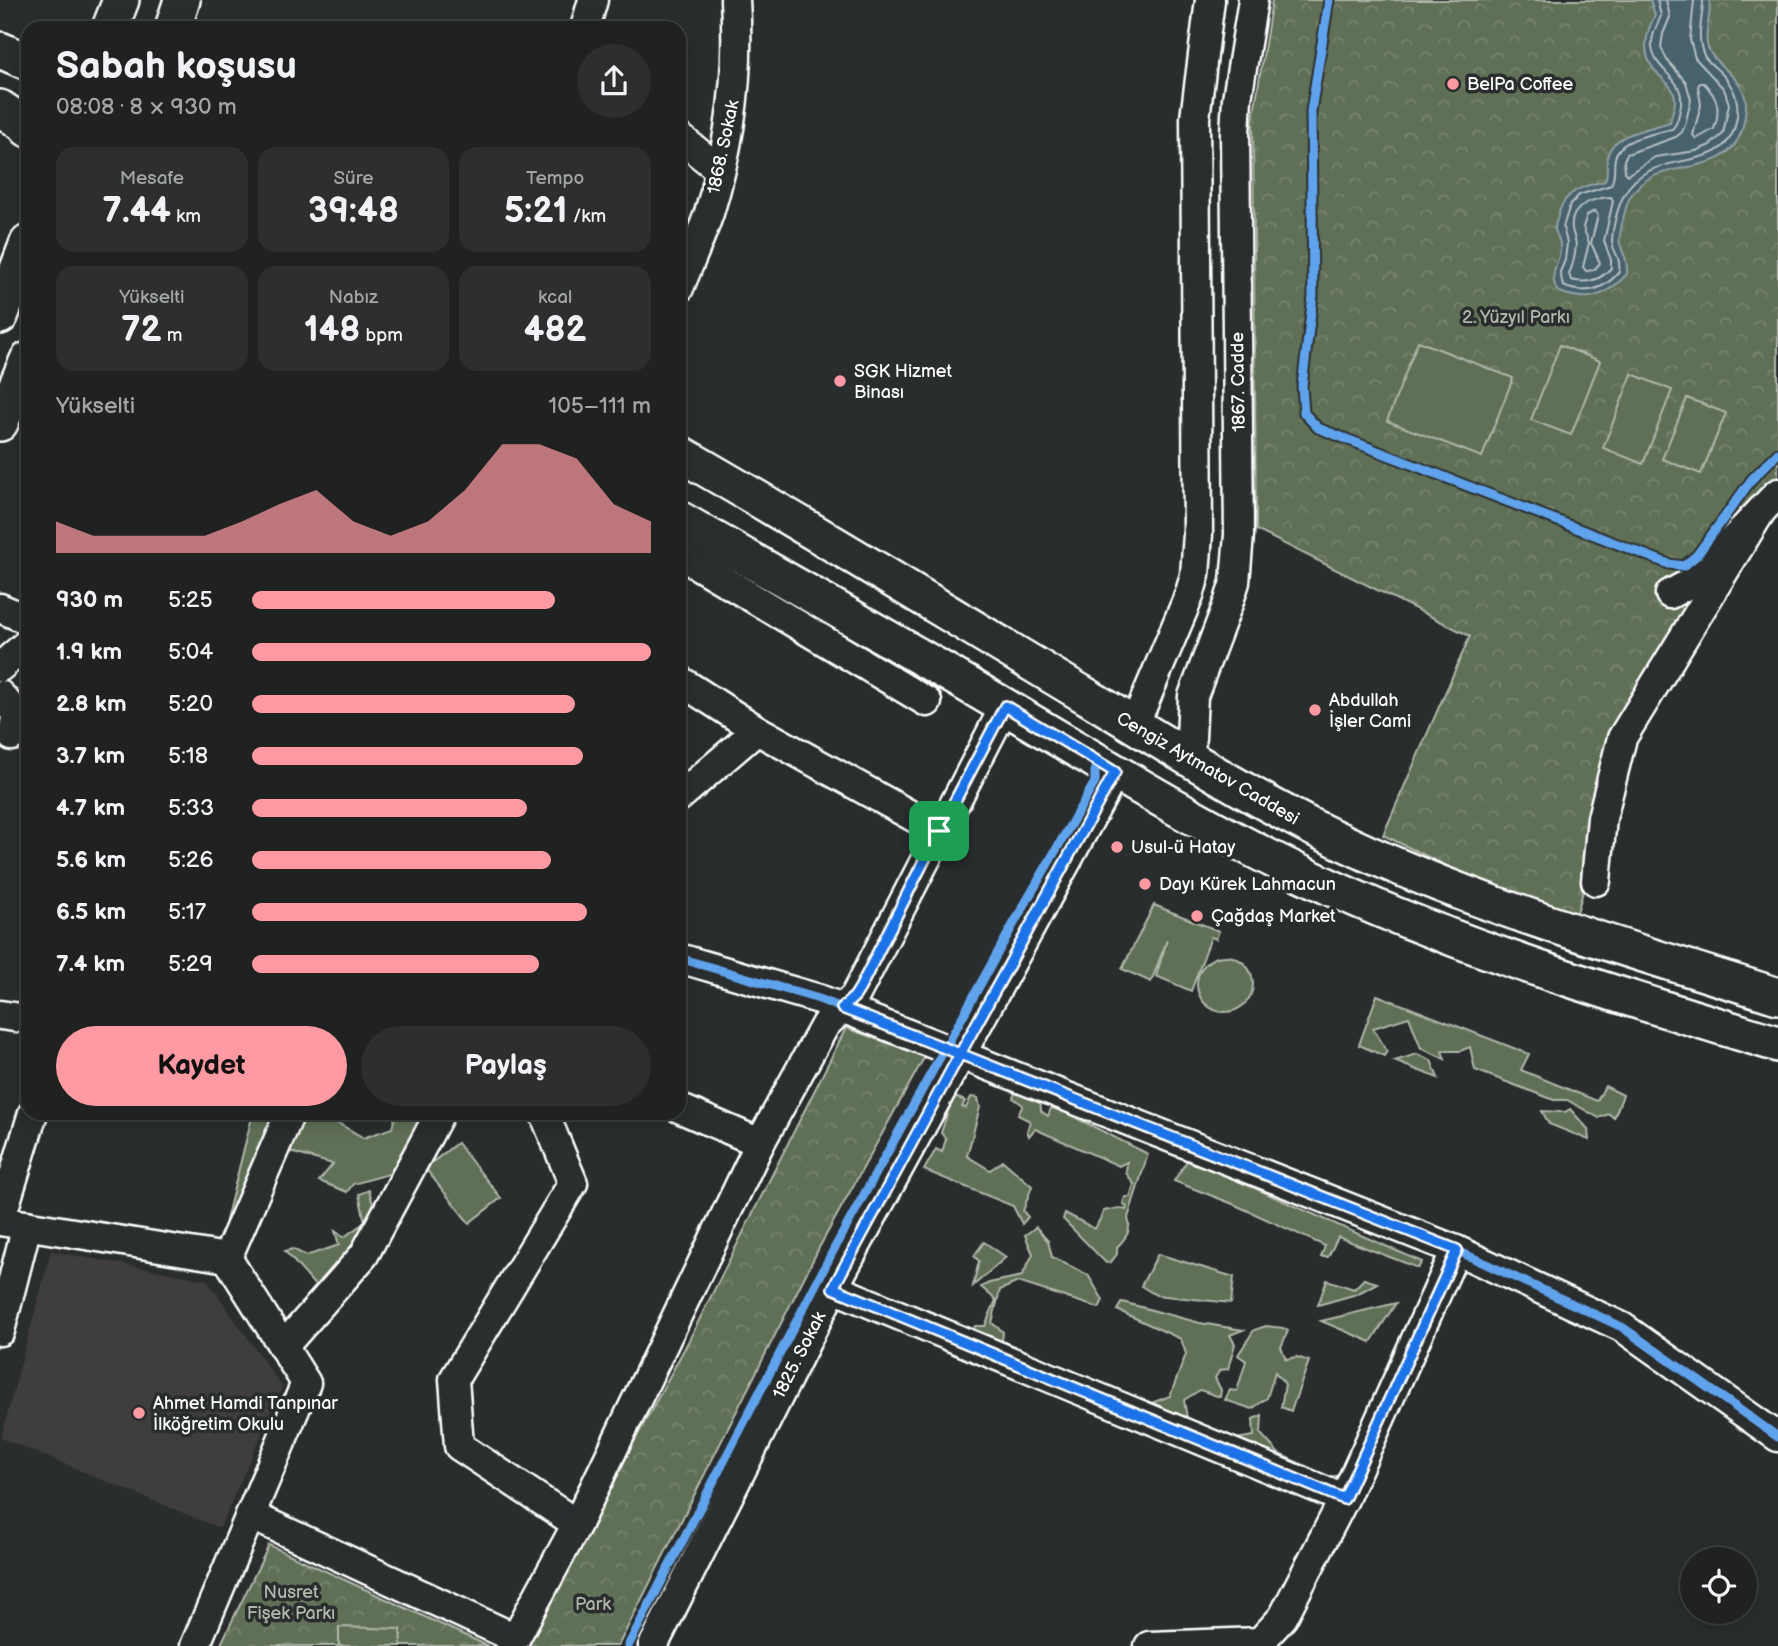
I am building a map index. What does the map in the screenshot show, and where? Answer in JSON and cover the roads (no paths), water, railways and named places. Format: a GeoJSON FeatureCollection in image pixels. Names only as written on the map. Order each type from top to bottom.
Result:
{"type":"FeatureCollection","features":[{"type":"Feature","properties":{"kind":"main road"},"geometry":{"type":"LineString","coordinates":[[113,21],[121,0]]}},
{"type":"Feature","properties":{"kind":"main road"},"geometry":{"type":"LineString","coordinates":[[175,21],[182,0]]}},
{"type":"Feature","properties":{"kind":"main road"},"geometry":{"type":"LineString","coordinates":[[0,50],[21,59]]}},
{"type":"Feature","properties":{"kind":"main road"},"geometry":{"type":"LineString","coordinates":[[0,108],[21,122]]}},
{"type":"Feature","properties":{"kind":"main road"},"geometry":{"type":"LineString","coordinates":[[0,316],[21,261]]}},
{"type":"Feature","properties":{"kind":"main road"},"geometry":{"type":"LineString","coordinates":[[0,423],[21,376]]}},
{"type":"Feature","properties":{"kind":"main road","name":"Cengiz Aytmatov Caddesi"},"geometry":{"type":"LineString","coordinates":[[686,457],[1134,726],[1314,828],[1377,858],[1585,936],[1778,996]]}},
{"type":"Feature","properties":{"kind":"main road"},"geometry":{"type":"LineString","coordinates":[[686,523],[1201,822],[1328,886],[1458,940],[1636,1001],[1778,1044]]}},
{"type":"Feature","properties":{"kind":"street"},"geometry":{"type":"LineString","coordinates":[[587,21],[593,0]]}},
{"type":"Feature","properties":{"kind":"street","name":"1868. Sokak"},"geometry":{"type":"LineString","coordinates":[[686,270],[708,214],[732,114],[737,77],[736,0]]}},
{"type":"Feature","properties":{"kind":"street"},"geometry":{"type":"LineString","coordinates":[[1134,726],[1189,596],[1195,575],[1198,534],[1195,118],[1210,0]]}},
{"type":"Feature","properties":{"kind":"street","name":"1867. Cadde"},"geometry":{"type":"LineString","coordinates":[[1190,758],[1193,696],[1229,601],[1240,535],[1235,132],[1237,99],[1253,0]]}},
{"type":"Feature","properties":{"kind":"street"},"geometry":{"type":"LineString","coordinates":[[686,143],[720,170]]}},
{"type":"Feature","properties":{"kind":"street"},"geometry":{"type":"LineString","coordinates":[[1670,593],[1695,581],[1770,502]]}},
{"type":"Feature","properties":{"kind":"street"},"geometry":{"type":"LineString","coordinates":[[1596,881],[1602,818],[1622,738],[1770,502]]}},
{"type":"Feature","properties":{"kind":"street"},"geometry":{"type":"LineString","coordinates":[[686,558],[927,702]]}},
{"type":"Feature","properties":{"kind":"street"},"geometry":{"type":"LineString","coordinates":[[0,608],[21,617]]}},
{"type":"Feature","properties":{"kind":"street"},"geometry":{"type":"LineString","coordinates":[[0,667],[21,649]]}},
{"type":"Feature","properties":{"kind":"street"},"geometry":{"type":"LineString","coordinates":[[686,684],[757,730],[939,831]]}},
{"type":"Feature","properties":{"kind":"street"},"geometry":{"type":"LineString","coordinates":[[0,695],[17,714],[13,736]]}},
{"type":"Feature","properties":{"kind":"street"},"geometry":{"type":"LineString","coordinates":[[250,1515],[513,1642],[578,1524],[760,1143],[825,1025],[860,988],[1005,706]]}},
{"type":"Feature","properties":{"kind":"street"},"geometry":{"type":"LineString","coordinates":[[686,791],[757,730]]}},
{"type":"Feature","properties":{"kind":"street","name":"1825. Sokak"},"geometry":{"type":"LineString","coordinates":[[653,1646],[833,1288],[1115,772]]}},
{"type":"Feature","properties":{"kind":"street"},"geometry":{"type":"LineString","coordinates":[[686,960],[819,999],[1457,1250],[1622,1327],[1778,1437]]}},
{"type":"Feature","properties":{"kind":"street"},"geometry":{"type":"LineString","coordinates":[[0,1014],[21,1018]]}},
{"type":"Feature","properties":{"kind":"street"},"geometry":{"type":"LineString","coordinates":[[686,1111],[760,1143]]}},
{"type":"Feature","properties":{"kind":"street"},"geometry":{"type":"LineString","coordinates":[[0,1331],[9,1222],[31,1120]]}},
{"type":"Feature","properties":{"kind":"street"},"geometry":{"type":"LineString","coordinates":[[227,1258],[287,1120]]}},
{"type":"Feature","properties":{"kind":"street"},"geometry":{"type":"LineString","coordinates":[[283,1347],[364,1255],[436,1120]]}},
{"type":"Feature","properties":{"kind":"street"},"geometry":{"type":"LineString","coordinates":[[547,1120],[573,1183],[454,1379],[459,1446],[578,1524]]}},
{"type":"Feature","properties":{"kind":"street"},"geometry":{"type":"LineString","coordinates":[[9,1222],[227,1258],[306,1383],[195,1646]]}},
{"type":"Feature","properties":{"kind":"street"},"geometry":{"type":"LineString","coordinates":[[1149,1646],[1260,1643],[1277,1637],[1344,1499],[1457,1250]]}},
{"type":"Feature","properties":{"kind":"street"},"geometry":{"type":"LineString","coordinates":[[833,1288],[1344,1499]]}},
{"type":"Feature","properties":{"kind":"water"},"geometry":{"type":"Polygon","coordinates":[[[1650,0],[1709,0],[1708,46],[1714,58],[1741,86],[1746,103],[1742,130],[1733,147],[1721,157],[1656,175],[1642,183],[1630,197],[1621,228],[1620,244],[1627,274],[1611,288],[1595,296],[1568,295],[1557,291],[1554,283],[1554,271],[1560,251],[1555,226],[1562,204],[1577,190],[1605,181],[1608,154],[1618,141],[1635,132],[1670,122],[1675,96],[1652,66],[1647,52],[1647,37],[1655,15],[1650,0]]]}},
{"type":"Feature","properties":{"kind":"place","name":"BelPa Coffee"},"geometry":{"type":"Point","coordinates":[1453,84]}},
{"type":"Feature","properties":{"kind":"place","name":"SGK Hizmet Binası"},"geometry":{"type":"Point","coordinates":[840,381]}},
{"type":"Feature","properties":{"kind":"place","name":"Abdullah İşler Cami"},"geometry":{"type":"Point","coordinates":[1315,710]}},
{"type":"Feature","properties":{"kind":"place","name":"Usul-ü Hatay"},"geometry":{"type":"Point","coordinates":[1117,847]}},
{"type":"Feature","properties":{"kind":"place","name":"Dayı Kürek Lahmacun"},"geometry":{"type":"Point","coordinates":[1145,884]}},
{"type":"Feature","properties":{"kind":"place","name":"Çağdaş Market"},"geometry":{"type":"Point","coordinates":[1197,916]}},
{"type":"Feature","properties":{"kind":"place","name":"Ahmet Hamdi Tanpınar İlköğretim Okulu"},"geometry":{"type":"Point","coordinates":[139,1413]}},
{"type":"Feature","properties":{"kind":"park label","name":"2. Yüzyıl Parkı"},"geometry":{"type":"Point","coordinates":[1516,317]}},
{"type":"Feature","properties":{"kind":"park label","name":"Nusret Fişek Parkı"},"geometry":{"type":"Point","coordinates":[291,1602]}},
{"type":"Feature","properties":{"kind":"park label","name":"Park"},"geometry":{"type":"Point","coordinates":[593,1604]}}]}
